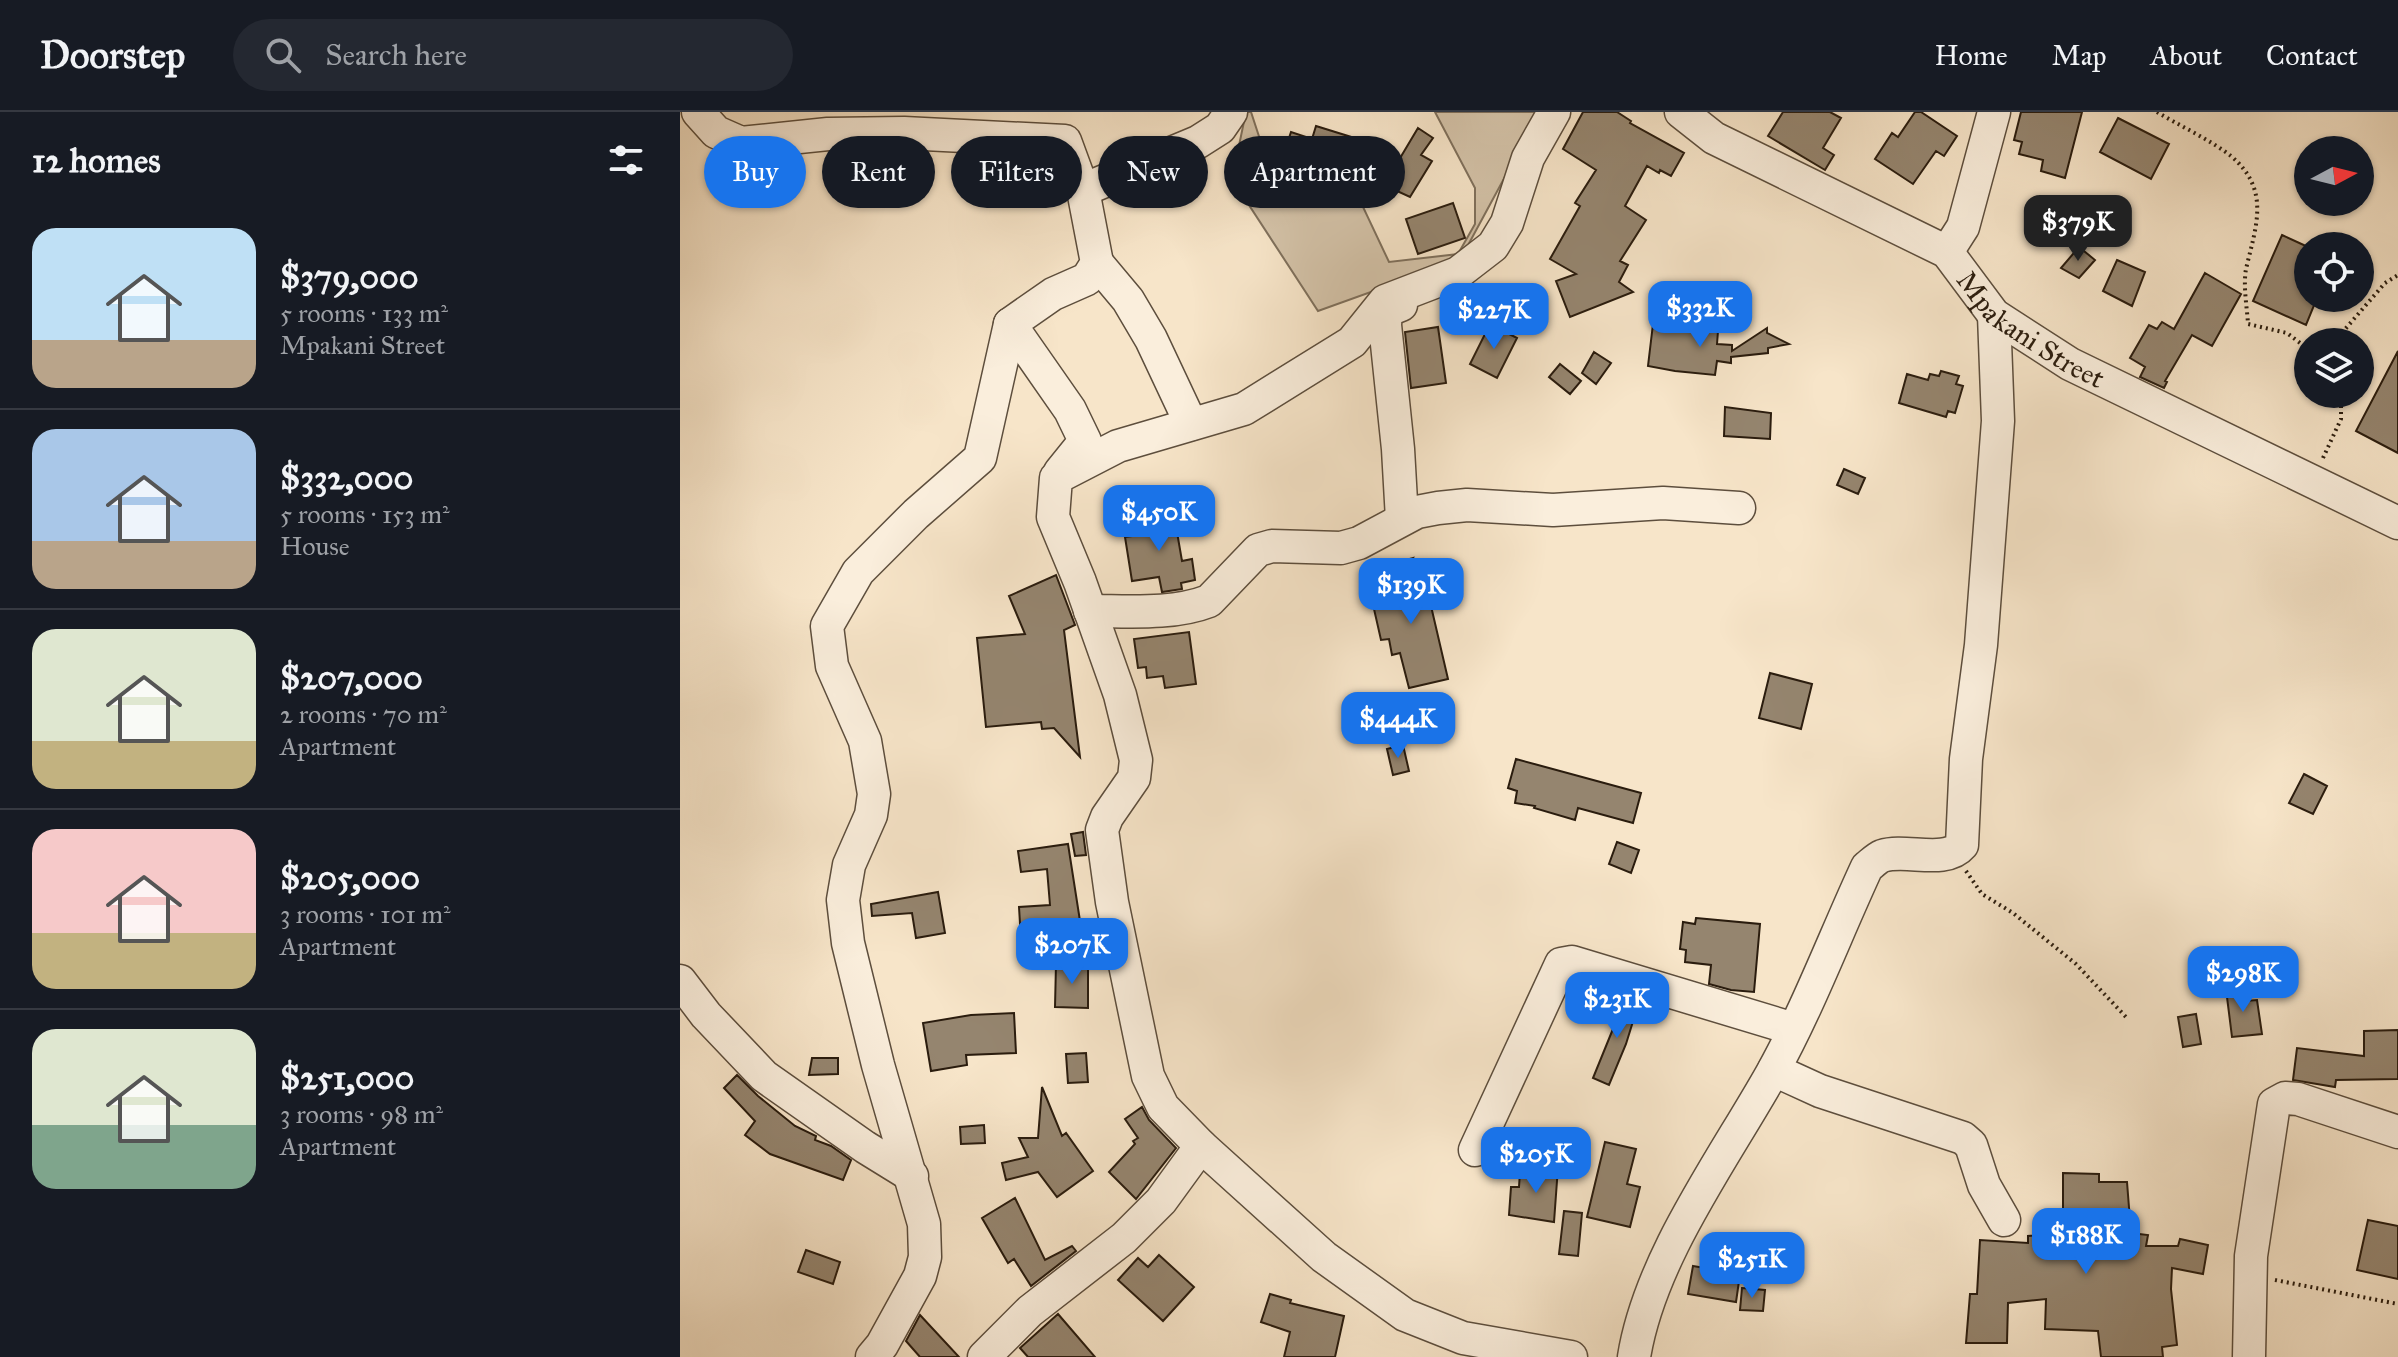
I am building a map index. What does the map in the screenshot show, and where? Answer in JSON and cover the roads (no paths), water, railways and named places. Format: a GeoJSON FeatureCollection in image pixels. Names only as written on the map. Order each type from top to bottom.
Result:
{"type":"FeatureCollection","features":[{"type":"Feature","properties":{"kind":"street"},"geometry":{"type":"LineString","coordinates":[[698,112],[716,132],[741,143],[828,134],[904,133],[1065,141],[1083,190],[1097,263],[1128,300],[1151,339],[1191,424]]}},
{"type":"Feature","properties":{"kind":"street"},"geometry":{"type":"LineString","coordinates":[[1083,190],[1198,142],[1220,128],[1231,112]]}},
{"type":"Feature","properties":{"kind":"street"},"geometry":{"type":"LineString","coordinates":[[1056,478],[1118,446],[1244,409],[1352,342],[1385,301],[1458,273],[1493,246],[1507,223],[1528,158],[1554,112]]}},
{"type":"Feature","properties":{"kind":"street","name":"Mpakani Street"},"geometry":{"type":"LineString","coordinates":[[1681,112],[1714,138],[1947,252],[1994,315],[2070,364],[2398,523]]}},
{"type":"Feature","properties":{"kind":"street"},"geometry":{"type":"LineString","coordinates":[[1947,252],[1963,227],[1994,112]]}},
{"type":"Feature","properties":{"kind":"street"},"geometry":{"type":"LineString","coordinates":[[1402,519],[1386,311],[1465,281],[1505,245]]}},
{"type":"Feature","properties":{"kind":"street"},"geometry":{"type":"LineString","coordinates":[[872,1357],[882,1345],[920,1276],[925,1257],[924,1224],[878,1065],[848,943],[843,900],[849,865],[871,815],[874,794],[865,741],[832,666],[827,626],[858,572],[916,514],[980,458],[1010,324],[1053,294],[1087,279],[1097,263]]}},
{"type":"Feature","properties":{"kind":"street"},"geometry":{"type":"LineString","coordinates":[[1634,1357],[1638,1330],[1667,1255],[1774,1070],[1867,867],[1881,856],[1957,851],[1962,845],[1966,759],[1981,645],[1998,421],[1994,315]]}},
{"type":"Feature","properties":{"kind":"street"},"geometry":{"type":"LineString","coordinates":[[1010,324],[1070,410],[1085,441],[1056,478],[1053,517],[1120,695],[1136,760],[1134,778],[1107,817],[1102,830],[1112,902],[1142,1051],[1148,1076],[1163,1107],[1201,1146],[1324,1257],[1405,1315],[1463,1338],[1571,1357]]}},
{"type":"Feature","properties":{"kind":"street"},"geometry":{"type":"LineString","coordinates":[[1090,611],[1157,610],[1199,605],[1209,601],[1258,550],[1272,546],[1341,548],[1359,543],[1402,519],[1438,508],[1467,505],[1553,510],[1663,503],[1739,508]]}},
{"type":"Feature","properties":{"kind":"street"},"geometry":{"type":"LineString","coordinates":[[1475,1150],[1561,964],[1572,962],[1794,1029]]}},
{"type":"Feature","properties":{"kind":"street"},"geometry":{"type":"LineString","coordinates":[[680,981],[706,1015],[764,1076],[912,1176]]}},
{"type":"Feature","properties":{"kind":"street"},"geometry":{"type":"LineString","coordinates":[[1774,1070],[1820,1091],[1963,1138],[1971,1145],[1984,1185],[2004,1220]]}},
{"type":"Feature","properties":{"kind":"street"},"geometry":{"type":"LineString","coordinates":[[2249,1357],[2251,1256],[2274,1104],[2278,1100],[2298,1099],[2398,1132]]}},
{"type":"Feature","properties":{"kind":"street"},"geometry":{"type":"LineString","coordinates":[[984,1357],[1030,1311],[1124,1238],[1161,1201],[1201,1146]]}}]}
